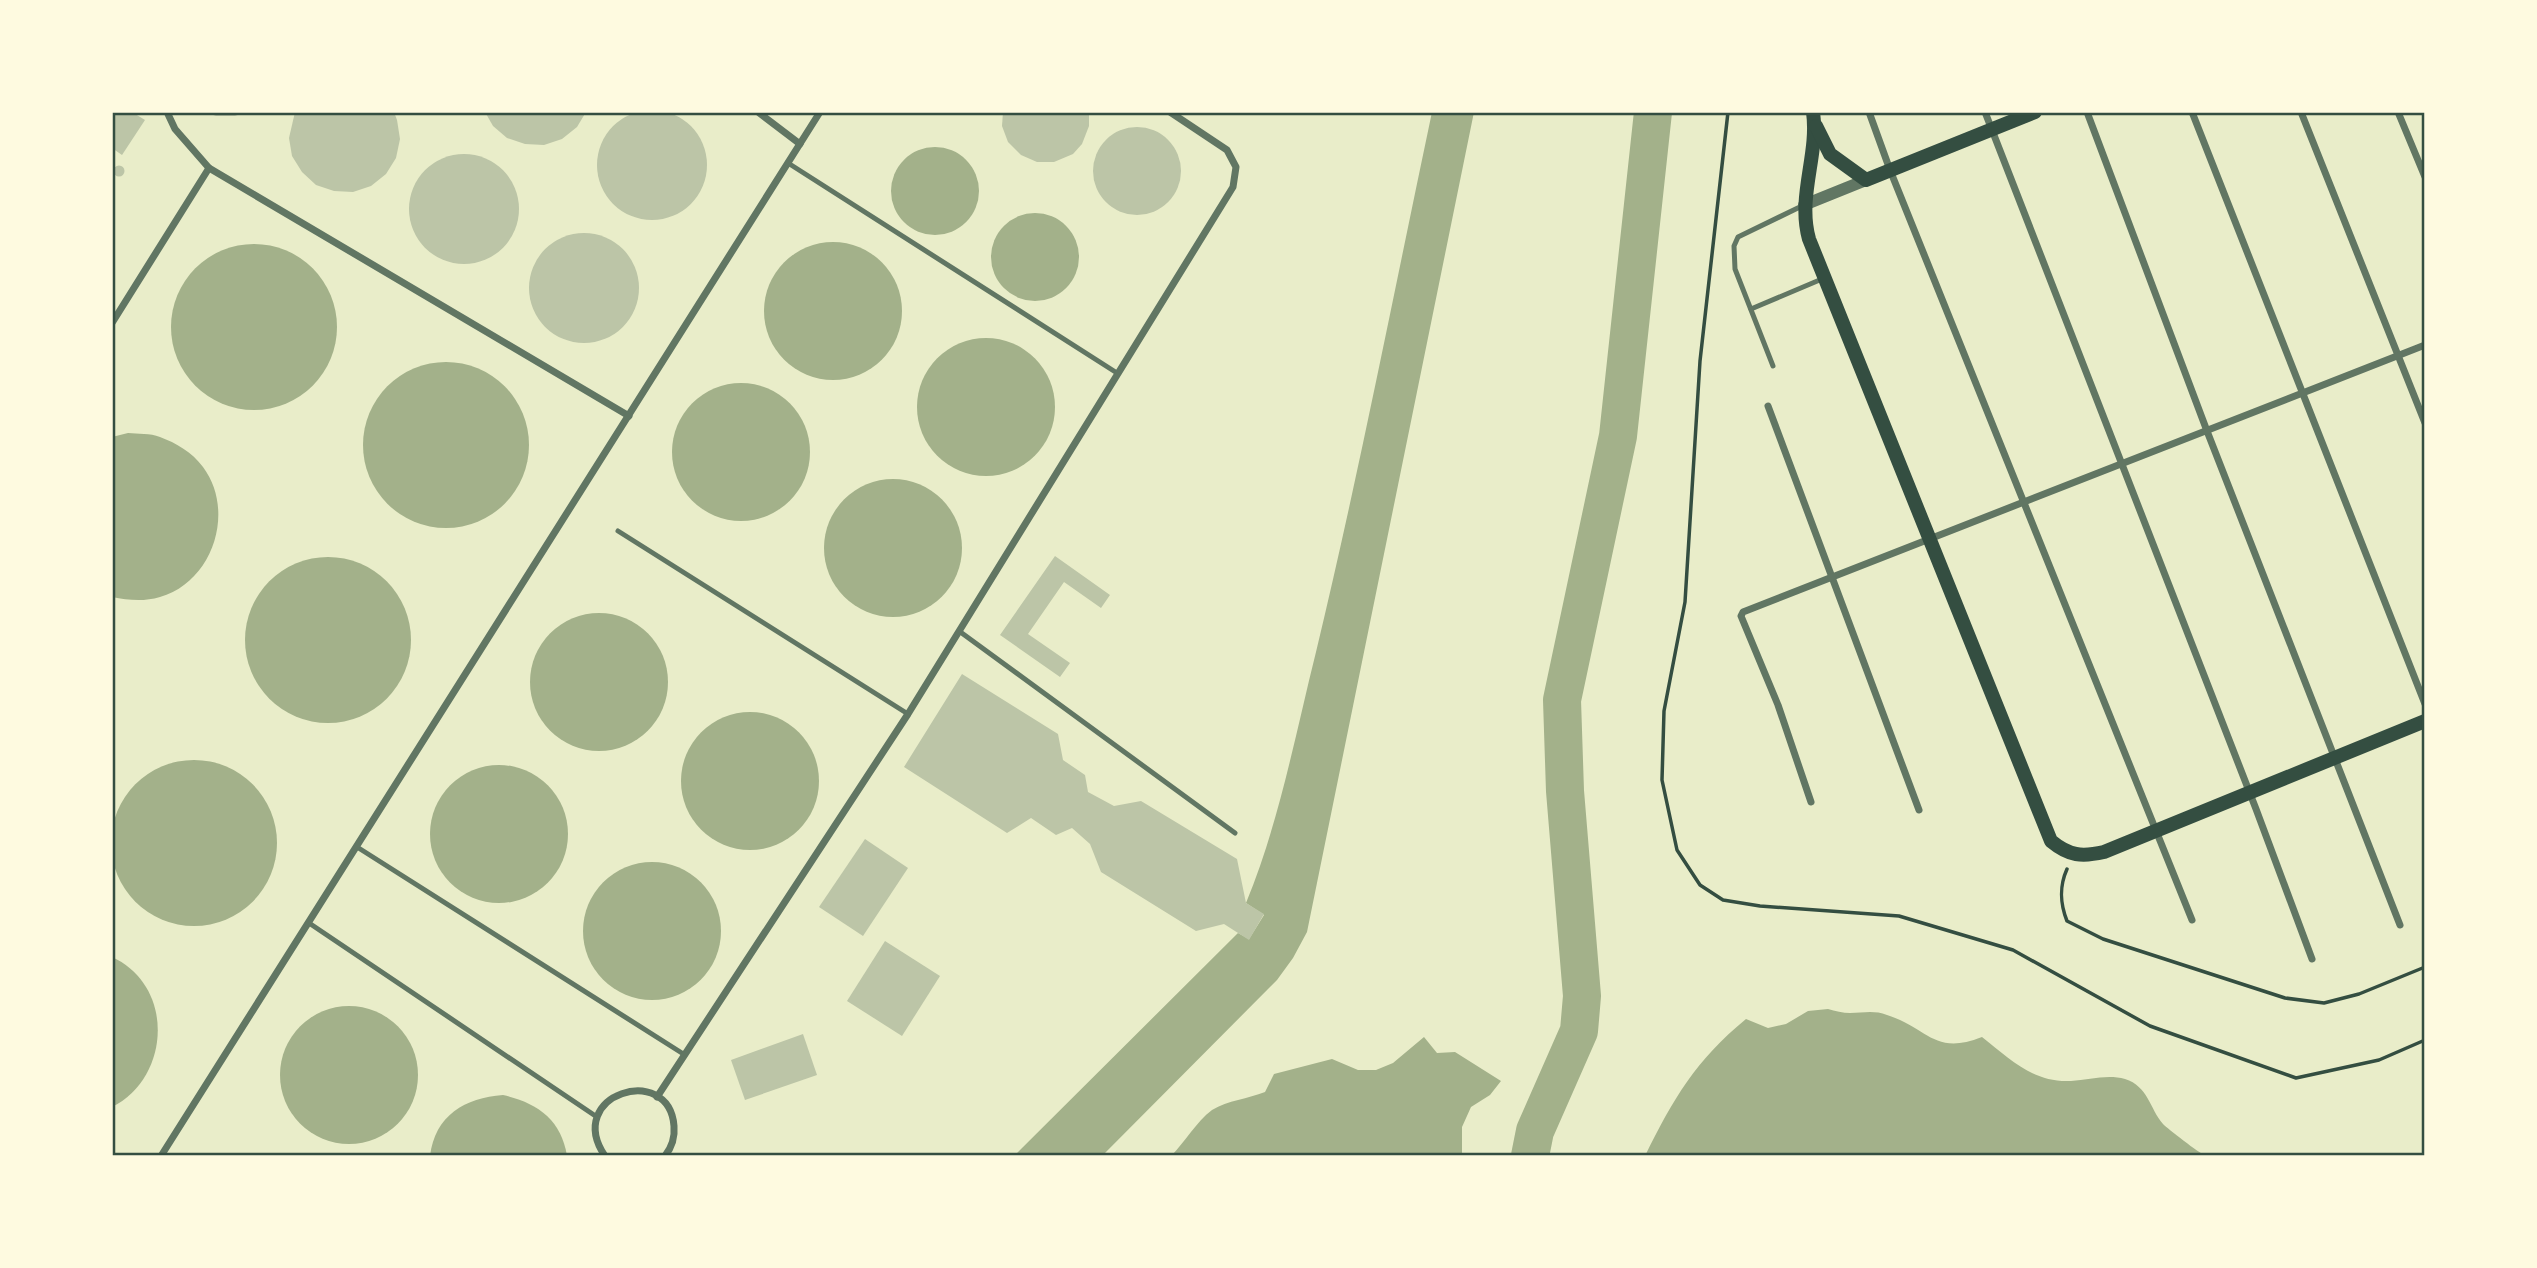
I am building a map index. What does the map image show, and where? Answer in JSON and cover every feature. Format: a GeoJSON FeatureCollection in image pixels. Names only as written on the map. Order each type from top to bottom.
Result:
{"type":"FeatureCollection","features":[{"type":"Feature","properties":{"kind":"main road"},"geometry":{"type":"LineString","coordinates":[[1814,117],[1830,154],[1866,180],[2035,112]]}},
{"type":"Feature","properties":{"kind":"main road"},"geometry":{"type":"LineString","coordinates":[[1814,117],[1804,205],[1807,230],[2051,841],[2076,856],[2104,852],[2425,720]]}},
{"type":"Feature","properties":{"kind":"street"},"geometry":{"type":"LineString","coordinates":[[167,112],[175,129],[209,169],[629,416]]}},
{"type":"Feature","properties":{"kind":"street"},"geometry":{"type":"LineString","coordinates":[[758,112],[800,144]]}},
{"type":"Feature","properties":{"kind":"street"},"geometry":{"type":"LineString","coordinates":[[161,1156],[820,112]]}},
{"type":"Feature","properties":{"kind":"street"},"geometry":{"type":"LineString","coordinates":[[657,1097],[908,714],[1233,187],[1236,167],[1227,150],[1170,112]]}},
{"type":"Feature","properties":{"kind":"street"},"geometry":{"type":"LineString","coordinates":[[1869,112],[2192,920]]}},
{"type":"Feature","properties":{"kind":"street"},"geometry":{"type":"LineString","coordinates":[[1985,112],[2312,959]]}},
{"type":"Feature","properties":{"kind":"street"},"geometry":{"type":"LineString","coordinates":[[2087,112],[2207,431],[2400,925]]}},
{"type":"Feature","properties":{"kind":"street"},"geometry":{"type":"LineString","coordinates":[[2192,112],[2425,704]]}},
{"type":"Feature","properties":{"kind":"street"},"geometry":{"type":"LineString","coordinates":[[2301,112],[2425,423]]}},
{"type":"Feature","properties":{"kind":"street"},"geometry":{"type":"LineString","coordinates":[[2398,112],[2425,177]]}},
{"type":"Feature","properties":{"kind":"street"},"geometry":{"type":"LineString","coordinates":[[112,323],[209,169]]}},
{"type":"Feature","properties":{"kind":"street"},"geometry":{"type":"LineString","coordinates":[[1804,205],[1866,180]]}},
{"type":"Feature","properties":{"kind":"street"},"geometry":{"type":"LineString","coordinates":[[1811,802],[1742,614],[2425,345]]}},
{"type":"Feature","properties":{"kind":"street"},"geometry":{"type":"LineString","coordinates":[[1768,407],[1919,810]]}},
{"type":"Feature","properties":{"kind":"street"},"geometry":{"type":"LineString","coordinates":[[605,1156],[598,1146],[595,1132],[597,1117],[604,1104],[622,1093],[644,1091],[657,1097],[668,1108],[674,1121],[674,1136],[665,1156]]}},
{"type":"Feature","properties":{"kind":"lane"},"geometry":{"type":"LineString","coordinates":[[788,163],[1117,373]]}},
{"type":"Feature","properties":{"kind":"lane"},"geometry":{"type":"LineString","coordinates":[[1773,366],[1735,269],[1734,246],[1738,237],[1804,205]]}},
{"type":"Feature","properties":{"kind":"lane"},"geometry":{"type":"LineString","coordinates":[[1751,309],[1825,278]]}},
{"type":"Feature","properties":{"kind":"lane"},"geometry":{"type":"LineString","coordinates":[[618,531],[908,714]]}},
{"type":"Feature","properties":{"kind":"lane"},"geometry":{"type":"LineString","coordinates":[[959,631],[1235,833]]}},
{"type":"Feature","properties":{"kind":"lane"},"geometry":{"type":"LineString","coordinates":[[357,847],[685,1055]]}},
{"type":"Feature","properties":{"kind":"lane"},"geometry":{"type":"LineString","coordinates":[[309,923],[597,1117]]}},
{"type":"Feature","properties":{"kind":"path"},"geometry":{"type":"LineString","coordinates":[[2076,856],[2066,872],[2062,887],[2060,904],[2067,921],[2103,939],[2224,979],[2285,998],[2324,1003],[2359,994],[2425,968]]}},
{"type":"Feature","properties":{"kind":"shaded area"},"geometry":{"type":"Polygon","coordinates":[[[1432,112],[1474,112],[1307,932],[1277,980],[1102,1156],[1014,1156],[1238,933],[1249,939],[1264,915],[1246,903],[1277,811],[1332,585],[1432,112]]]}},
{"type":"Feature","properties":{"kind":"shaded area"},"geometry":{"type":"Polygon","coordinates":[[[935,147],[960,154],[972,166],[979,191],[972,216],[960,228],[935,235],[910,228],[898,216],[891,191],[898,166],[910,154],[935,147]]]}},
{"type":"Feature","properties":{"kind":"shaded area"},"geometry":{"type":"Polygon","coordinates":[[[1035,213],[1052,216],[1066,226],[1076,240],[1079,257],[1076,274],[1066,288],[1052,298],[1035,301],[1018,298],[1004,288],[994,274],[991,257],[994,240],[1004,226],[1018,216],[1035,213]]]}},
{"type":"Feature","properties":{"kind":"shaded area"},"geometry":{"type":"Polygon","coordinates":[[[833,242],[860,247],[882,262],[897,284],[902,311],[897,338],[882,360],[860,375],[833,380],[806,375],[784,360],[769,338],[764,311],[769,284],[784,262],[806,247],[833,242]]]}},
{"type":"Feature","properties":{"kind":"shaded area"},"geometry":{"type":"Polygon","coordinates":[[[254,244],[286,250],[313,268],[331,295],[337,327],[331,359],[313,386],[286,404],[254,410],[222,404],[195,386],[177,359],[171,327],[177,295],[195,268],[222,250],[254,244]]]}},
{"type":"Feature","properties":{"kind":"shaded area"},"geometry":{"type":"Polygon","coordinates":[[[986,338],[1012,343],[1035,358],[1050,381],[1055,407],[1050,433],[1035,456],[1012,471],[986,476],[960,471],[937,456],[922,433],[917,407],[922,381],[937,358],[960,343],[986,338]]]}},
{"type":"Feature","properties":{"kind":"shaded area"},"geometry":{"type":"Polygon","coordinates":[[[446,362],[478,368],[505,386],[523,413],[529,445],[523,477],[505,504],[478,522],[446,528],[414,522],[387,504],[369,477],[363,445],[369,413],[387,386],[414,368],[446,362]]]}},
{"type":"Feature","properties":{"kind":"shaded area"},"geometry":{"type":"Polygon","coordinates":[[[741,383],[767,388],[790,403],[805,426],[810,452],[805,478],[790,501],[767,516],[741,521],[715,516],[692,501],[677,478],[672,452],[677,426],[692,403],[715,388],[741,383]]]}},
{"type":"Feature","properties":{"kind":"shaded area"},"geometry":{"type":"Polygon","coordinates":[[[128,433],[156,436],[189,452],[203,467],[213,485],[218,504],[214,543],[206,561],[194,577],[178,589],[148,600],[112,597],[112,437],[128,433]]]}},
{"type":"Feature","properties":{"kind":"shaded area"},"geometry":{"type":"Polygon","coordinates":[[[893,479],[919,484],[942,499],[957,522],[962,548],[957,574],[942,597],[919,612],[893,617],[867,612],[844,597],[829,574],[824,548],[829,522],[844,499],[867,484],[893,479]]]}},
{"type":"Feature","properties":{"kind":"shaded area"},"geometry":{"type":"Polygon","coordinates":[[[328,557],[360,563],[387,581],[405,608],[411,640],[405,672],[387,699],[360,717],[328,723],[296,717],[269,699],[251,672],[245,640],[251,608],[269,581],[296,563],[328,557]]]}},
{"type":"Feature","properties":{"kind":"shaded area"},"geometry":{"type":"Polygon","coordinates":[[[599,613],[625,618],[648,633],[663,656],[668,682],[663,708],[648,731],[625,746],[599,751],[573,746],[550,731],[535,708],[530,682],[535,656],[550,633],[573,618],[599,613]]]}},
{"type":"Feature","properties":{"kind":"shaded area"},"geometry":{"type":"Polygon","coordinates":[[[750,712],[776,717],[799,732],[814,755],[819,781],[814,807],[799,830],[776,845],[750,850],[724,845],[701,830],[686,807],[681,781],[686,755],[701,732],[724,717],[750,712]]]}},
{"type":"Feature","properties":{"kind":"shaded area"},"geometry":{"type":"Polygon","coordinates":[[[194,760],[226,766],[253,784],[271,811],[277,843],[271,875],[253,902],[226,920],[194,926],[162,920],[135,902],[117,875],[111,843],[117,811],[135,784],[162,766],[194,760]]]}},
{"type":"Feature","properties":{"kind":"shaded area"},"geometry":{"type":"Polygon","coordinates":[[[499,765],[525,770],[548,785],[563,808],[568,834],[563,860],[548,883],[525,898],[499,903],[473,898],[450,883],[435,860],[430,834],[435,808],[450,785],[473,770],[499,765]]]}},
{"type":"Feature","properties":{"kind":"shaded area"},"geometry":{"type":"Polygon","coordinates":[[[652,862],[678,867],[701,882],[716,905],[721,931],[716,957],[701,980],[678,995],[652,1000],[626,995],[603,980],[588,957],[583,931],[588,905],[603,882],[626,867],[652,862]]]}},
{"type":"Feature","properties":{"kind":"shaded area"},"geometry":{"type":"Polygon","coordinates":[[[112,957],[133,971],[147,988],[155,1009],[158,1032],[155,1054],[146,1075],[132,1093],[112,1107],[112,957]]]}},
{"type":"Feature","properties":{"kind":"shaded area"},"geometry":{"type":"Polygon","coordinates":[[[349,1006],[376,1011],[398,1026],[413,1048],[418,1075],[413,1102],[398,1124],[376,1139],[349,1144],[322,1139],[300,1124],[285,1102],[280,1075],[285,1048],[300,1026],[322,1011],[349,1006]]]}},
{"type":"Feature","properties":{"kind":"shaded area"},"geometry":{"type":"Polygon","coordinates":[[[1828,1009],[1847,1013],[1882,1013],[1942,1042],[1966,1042],[1982,1037],[2023,1068],[2057,1081],[2105,1077],[2133,1082],[2144,1092],[2163,1124],[2206,1156],[1645,1156],[1676,1098],[1699,1065],[1746,1019],[1768,1028],[1786,1024],[1808,1011],[1828,1009]]]}},
{"type":"Feature","properties":{"kind":"shaded area"},"geometry":{"type":"Polygon","coordinates":[[[1424,1037],[1437,1053],[1455,1052],[1501,1081],[1490,1095],[1471,1107],[1462,1127],[1462,1156],[1171,1156],[1212,1110],[1265,1092],[1274,1074],[1332,1059],[1358,1070],[1376,1070],[1393,1063],[1424,1037]]]}},
{"type":"Feature","properties":{"kind":"shaded area"},"geometry":{"type":"Polygon","coordinates":[[[503,1095],[537,1108],[546,1115],[559,1132],[567,1156],[430,1156],[438,1130],[454,1111],[476,1100],[503,1095]]]}},
{"type":"Feature","properties":{"kind":"building"},"geometry":{"type":"Polygon","coordinates":[[[652,110],[673,114],[691,126],[703,144],[707,165],[703,186],[691,204],[673,216],[652,220],[631,216],[613,204],[601,186],[597,165],[601,144],[613,126],[631,114],[652,110]]]}},
{"type":"Feature","properties":{"kind":"building"},"geometry":{"type":"Polygon","coordinates":[[[112,112],[132,112],[145,120],[122,155],[112,148],[112,112]]]}},
{"type":"Feature","properties":{"kind":"building"},"geometry":{"type":"Polygon","coordinates":[[[205,112],[246,112],[235,116],[216,116],[205,112]]]}},
{"type":"Feature","properties":{"kind":"building"},"geometry":{"type":"Polygon","coordinates":[[[295,112],[394,112],[400,139],[396,158],[386,174],[371,186],[353,192],[334,191],[316,185],[302,172],[292,156],[289,138],[295,112]]]}},
{"type":"Feature","properties":{"kind":"building"},"geometry":{"type":"Polygon","coordinates":[[[485,112],[586,112],[577,127],[562,139],[544,145],[525,144],[507,138],[493,126],[485,112]]]}},
{"type":"Feature","properties":{"kind":"building"},"geometry":{"type":"Polygon","coordinates":[[[1003,112],[1089,112],[1089,126],[1082,144],[1073,154],[1054,162],[1037,162],[1021,155],[1008,142],[1002,126],[1003,112]]]}},
{"type":"Feature","properties":{"kind":"building"},"geometry":{"type":"Polygon","coordinates":[[[1137,127],[1154,130],[1168,140],[1178,154],[1181,171],[1178,188],[1168,202],[1154,212],[1137,215],[1120,212],[1106,202],[1096,188],[1093,171],[1096,154],[1106,140],[1120,130],[1137,127]]]}},
{"type":"Feature","properties":{"kind":"building"},"geometry":{"type":"Polygon","coordinates":[[[464,154],[485,158],[503,170],[515,188],[519,209],[515,230],[503,248],[485,260],[464,264],[443,260],[425,248],[413,230],[409,209],[413,188],[425,170],[443,158],[464,154]]]}},
{"type":"Feature","properties":{"kind":"building"},"geometry":{"type":"Polygon","coordinates":[[[119,166],[123,167],[123,175],[119,176],[115,175],[114,171],[115,167],[119,166]]]}},
{"type":"Feature","properties":{"kind":"building"},"geometry":{"type":"Polygon","coordinates":[[[584,233],[605,237],[623,249],[635,267],[639,288],[635,309],[623,327],[605,339],[584,343],[563,339],[545,327],[533,309],[529,288],[533,267],[545,249],[563,237],[584,233]]]}},
{"type":"Feature","properties":{"kind":"building"},"geometry":{"type":"Polygon","coordinates":[[[1055,556],[1110,595],[1101,608],[1064,582],[1028,634],[1070,663],[1060,677],[1000,635],[1055,556]]]}},
{"type":"Feature","properties":{"kind":"building"},"geometry":{"type":"Polygon","coordinates":[[[962,674],[1058,734],[1063,760],[1085,775],[1088,792],[1114,806],[1141,801],[1237,859],[1246,903],[1264,914],[1249,940],[1224,924],[1196,931],[1101,872],[1090,844],[1072,828],[1056,835],[1031,818],[1007,833],[904,767],[962,674]]]}},
{"type":"Feature","properties":{"kind":"building"},"geometry":{"type":"Polygon","coordinates":[[[865,839],[908,868],[863,936],[819,907],[865,839]]]}},
{"type":"Feature","properties":{"kind":"building"},"geometry":{"type":"Polygon","coordinates":[[[885,941],[940,976],[902,1036],[847,1001],[885,941]]]}},
{"type":"Feature","properties":{"kind":"building"},"geometry":{"type":"Polygon","coordinates":[[[803,1034],[817,1075],[745,1100],[731,1060],[803,1034]]]}},
{"type":"Feature","properties":{"kind":"waterway"},"geometry":{"type":"LineString","coordinates":[[1530,1156],[1535,1131],[1579,1031],[1582,996],[1565,791],[1562,700],[1618,436],[1653,112]]}}]}
